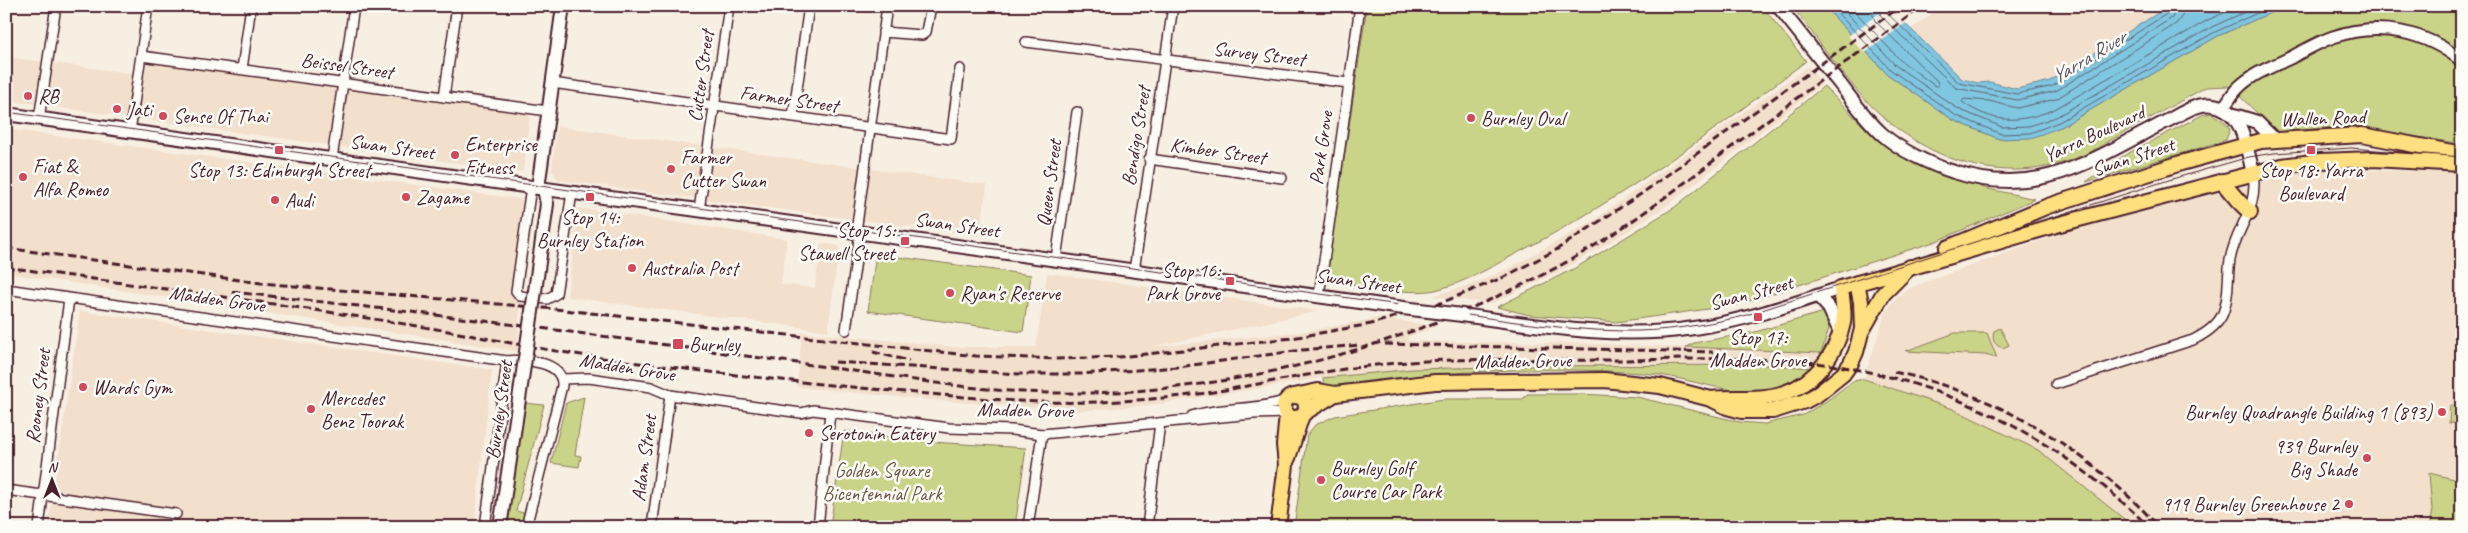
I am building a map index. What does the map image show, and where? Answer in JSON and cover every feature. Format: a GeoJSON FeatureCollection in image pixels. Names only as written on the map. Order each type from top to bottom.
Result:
{"type":"FeatureCollection","features":[{"type":"Feature","properties":{"kind":"main road","name":"Burnley Street"},"geometry":{"type":"LineString","coordinates":[[500,527],[547,204],[537,188],[563,6]]}},
{"type":"Feature","properties":{"kind":"main road","name":"Yarra Boulevard"},"geometry":{"type":"LineString","coordinates":[[1778,6],[1852,102],[1882,135],[1914,155],[1956,173],[1998,181],[2048,178],[2075,169],[2191,109],[2213,105],[2257,122],[2275,140]]}},
{"type":"Feature","properties":{"kind":"main road"},"geometry":{"type":"LineString","coordinates":[[2227,112],[2240,127],[2253,173],[2300,163],[2354,159],[2462,164]]}},
{"type":"Feature","properties":{"kind":"main road","name":"Swan Street"},"geometry":{"type":"LineString","coordinates":[[6,114],[1462,316],[1580,331],[1646,333],[1693,328],[1741,319],[1903,268],[2253,173]]}},
{"type":"Feature","properties":{"kind":"main road","name":"Wallen Road"},"geometry":{"type":"LineString","coordinates":[[2245,145],[2275,140],[2362,135],[2462,154]]}},
{"type":"Feature","properties":{"kind":"main road","name":"Swan Street"},"geometry":{"type":"LineString","coordinates":[[1903,268],[2048,206],[2181,163],[2245,145]]}},
{"type":"Feature","properties":{"kind":"main road"},"geometry":{"type":"LineString","coordinates":[[2222,181],[2233,193],[2236,201],[2250,212]]}},
{"type":"Feature","properties":{"kind":"main road"},"geometry":{"type":"LineString","coordinates":[[1862,330],[1883,294],[1903,268]]}},
{"type":"Feature","properties":{"kind":"main road","name":"Madden Grove"},"geometry":{"type":"LineString","coordinates":[[1289,406],[1318,391],[1335,394],[1436,382],[1579,380],[1643,383],[1711,399],[1727,407],[1757,412],[1779,410],[1805,401],[1830,386],[1843,374],[1856,352],[1862,330],[1861,302],[1857,283]]}},
{"type":"Feature","properties":{"kind":"main road","name":"Madden Grove"},"geometry":{"type":"LineString","coordinates":[[1711,399],[1764,397],[1792,390],[1812,378],[1825,364],[1840,332],[1843,315],[1841,288]]}},
{"type":"Feature","properties":{"kind":"main road"},"geometry":{"type":"LineString","coordinates":[[1818,296],[1828,308],[1840,332]]}},
{"type":"Feature","properties":{"kind":"main road","name":"Madden Grove"},"geometry":{"type":"LineString","coordinates":[[1303,414],[1335,394]]}},
{"type":"Feature","properties":{"kind":"main road"},"geometry":{"type":"LineString","coordinates":[[1278,527],[1286,465],[1306,408],[1305,402],[1300,397],[1289,406],[1284,445],[1286,465]]}},
{"type":"Feature","properties":{"kind":"main road"},"geometry":{"type":"LineString","coordinates":[[1289,406],[1293,418],[1303,414]]}},
{"type":"Feature","properties":{"kind":"street"},"geometry":{"type":"LineString","coordinates":[[39,119],[56,6]]}},
{"type":"Feature","properties":{"kind":"street"},"geometry":{"type":"LineString","coordinates":[[130,132],[148,6]]}},
{"type":"Feature","properties":{"kind":"street"},"geometry":{"type":"LineString","coordinates":[[242,69],[252,6]]}},
{"type":"Feature","properties":{"kind":"street"},"geometry":{"type":"LineString","coordinates":[[332,160],[354,6]]}},
{"type":"Feature","properties":{"kind":"street"},"geometry":{"type":"LineString","coordinates":[[444,97],[457,6]]}},
{"type":"Feature","properties":{"kind":"street","name":"Cutter Street"},"geometry":{"type":"LineString","coordinates":[[699,210],[729,6]]}},
{"type":"Feature","properties":{"kind":"street"},"geometry":{"type":"LineString","coordinates":[[793,116],[809,6]]}},
{"type":"Feature","properties":{"kind":"street"},"geometry":{"type":"LineString","coordinates":[[846,330],[870,128],[887,6]]}},
{"type":"Feature","properties":{"kind":"street"},"geometry":{"type":"LineString","coordinates":[[883,32],[922,35],[928,27],[930,6]]}},
{"type":"Feature","properties":{"kind":"street","name":"Bendigo Street"},"geometry":{"type":"LineString","coordinates":[[1134,271],[1173,6]]}},
{"type":"Feature","properties":{"kind":"street","name":"Park Grove"},"geometry":{"type":"LineString","coordinates":[[1319,296],[1360,6]]}},
{"type":"Feature","properties":{"kind":"street"},"geometry":{"type":"LineString","coordinates":[[2227,112],[2235,91],[2252,77],[2331,38],[2348,32],[2372,28],[2412,34],[2428,40],[2462,61]]}},
{"type":"Feature","properties":{"kind":"street","name":"Survey Street"},"geometry":{"type":"LineString","coordinates":[[1026,42],[1349,83]]}},
{"type":"Feature","properties":{"kind":"street","name":"Beissel Street"},"geometry":{"type":"LineString","coordinates":[[141,56],[548,110]]}},
{"type":"Feature","properties":{"kind":"street","name":"Farmer Street"},"geometry":{"type":"LineString","coordinates":[[552,84],[951,139],[960,70]]}},
{"type":"Feature","properties":{"kind":"street","name":"Queen Street"},"geometry":{"type":"LineString","coordinates":[[1056,259],[1077,112]]}},
{"type":"Feature","properties":{"kind":"street","name":"Kimber Street"},"geometry":{"type":"LineString","coordinates":[[1149,159],[1282,178]]}},
{"type":"Feature","properties":{"kind":"street"},"geometry":{"type":"LineString","coordinates":[[2056,384],[2171,348],[2202,336],[2211,329],[2224,311],[2232,250],[2250,212],[2255,188],[2253,173]]}},
{"type":"Feature","properties":{"kind":"street","name":"Burnley Street"},"geometry":{"type":"LineString","coordinates":[[537,188],[516,291],[520,296],[547,299],[556,294],[572,192]]}},
{"type":"Feature","properties":{"kind":"street","name":"Madden Grove"},"geometry":{"type":"LineString","coordinates":[[6,290],[55,295],[69,299],[547,366],[556,370],[562,379],[589,378],[651,387],[670,394],[801,414],[813,410],[949,428],[1012,430],[1042,434],[1160,423],[1216,410],[1289,406]]}},
{"type":"Feature","properties":{"kind":"street","name":"Rooney Street"},"geometry":{"type":"LineString","coordinates":[[39,527],[69,299]]}},
{"type":"Feature","properties":{"kind":"street","name":"Burnley Street"},"geometry":{"type":"LineString","coordinates":[[485,527],[507,361]]}},
{"type":"Feature","properties":{"kind":"street"},"geometry":{"type":"LineString","coordinates":[[526,527],[562,386],[562,379]]}},
{"type":"Feature","properties":{"kind":"street","name":"Adam Street"},"geometry":{"type":"LineString","coordinates":[[652,527],[670,394]]}},
{"type":"Feature","properties":{"kind":"street"},"geometry":{"type":"LineString","coordinates":[[818,527],[830,413]]}},
{"type":"Feature","properties":{"kind":"street"},"geometry":{"type":"LineString","coordinates":[[1147,527],[1160,423]]}},
{"type":"Feature","properties":{"kind":"street"},"geometry":{"type":"LineString","coordinates":[[1028,527],[1042,434]]}},
{"type":"Feature","properties":{"kind":"street"},"geometry":{"type":"LineString","coordinates":[[6,490],[176,514]]}},
{"type":"Feature","properties":{"kind":"shaded area"},"geometry":{"type":"Polygon","coordinates":[[[1943,6],[2169,6],[2050,81],[2017,89],[1990,82],[1978,83],[1962,79],[1910,30],[1943,6]]]}},
{"type":"Feature","properties":{"kind":"shaded area"},"geometry":{"type":"Polygon","coordinates":[[[149,53],[395,88],[531,104],[523,172],[6,100],[6,57],[145,75],[149,53]]]}},
{"type":"Feature","properties":{"kind":"shaded area"},"geometry":{"type":"Polygon","coordinates":[[[1808,66],[1822,84],[1665,207],[1625,233],[1570,266],[1491,304],[1433,296],[1475,283],[1508,269],[1594,220],[1808,66]]]}},
{"type":"Feature","properties":{"kind":"shaded area"},"geometry":{"type":"Polygon","coordinates":[[[557,126],[987,185],[980,236],[558,180],[552,169],[557,126]]]}},
{"type":"Feature","properties":{"kind":"shaded area"},"geometry":{"type":"Polygon","coordinates":[[[6,129],[527,200],[517,351],[6,273],[6,129]]]}},
{"type":"Feature","properties":{"kind":"shaded area"},"geometry":{"type":"Polygon","coordinates":[[[2415,159],[2462,162],[2462,527],[2134,527],[2038,450],[1953,409],[1864,379],[1886,311],[1897,297],[1912,287],[2070,230],[2290,175],[2322,170],[2414,171],[2415,159]]]}},
{"type":"Feature","properties":{"kind":"shaded area"},"geometry":{"type":"Polygon","coordinates":[[[579,208],[787,239],[781,284],[815,288],[821,243],[839,246],[828,331],[567,297],[579,208]]]}},
{"type":"Feature","properties":{"kind":"shaded area"},"geometry":{"type":"Polygon","coordinates":[[[1047,273],[1320,311],[1151,347],[1308,331],[1377,318],[1437,326],[1408,337],[1408,341],[1576,343],[1821,353],[1815,368],[1767,365],[1651,365],[1413,369],[1328,377],[1161,404],[1079,411],[918,399],[797,387],[802,332],[957,347],[1036,347],[1047,273]]]}},
{"type":"Feature","properties":{"kind":"shaded area"},"geometry":{"type":"Polygon","coordinates":[[[80,311],[492,370],[474,527],[48,527],[80,311]]]}},
{"type":"Feature","properties":{"kind":"green space"},"geometry":{"type":"Polygon","coordinates":[[[1367,6],[1762,6],[1806,61],[1737,113],[1632,186],[1596,209],[1501,262],[1468,279],[1435,290],[1411,292],[1381,289],[1326,280],[1367,6]]]}},
{"type":"Feature","properties":{"kind":"green space"},"geometry":{"type":"Polygon","coordinates":[[[1792,6],[1824,6],[1887,74],[1953,120],[2000,139],[2061,127],[2218,36],[2286,6],[2453,6],[2462,13],[2462,144],[2351,126],[2277,132],[2229,86],[2206,87],[2093,151],[2076,158],[2045,167],[2014,170],[1984,167],[1955,160],[1927,147],[1900,131],[1854,87],[1792,6]]]}},
{"type":"Feature","properties":{"kind":"green space"},"geometry":{"type":"Polygon","coordinates":[[[1824,86],[1877,140],[1927,168],[1979,185],[1980,187],[2035,199],[1934,242],[1736,305],[1616,322],[1530,315],[1497,307],[1577,267],[1675,207],[1824,86]]]}},
{"type":"Feature","properties":{"kind":"green space"},"geometry":{"type":"Polygon","coordinates":[[[2211,113],[2225,122],[2230,129],[2226,140],[2086,182],[2125,155],[2202,115],[2211,113]]]}},
{"type":"Feature","properties":{"kind":"green space","name":"Ryan's Reserve"},"geometry":{"type":"Polygon","coordinates":[[[876,254],[1031,275],[1023,332],[868,311],[876,254]]]}},
{"type":"Feature","properties":{"kind":"green space"},"geometry":{"type":"Polygon","coordinates":[[[1824,312],[1829,329],[1821,353],[1686,347],[1694,343],[1755,332],[1824,312]]]}},
{"type":"Feature","properties":{"kind":"green space"},"geometry":{"type":"Polygon","coordinates":[[[2000,328],[2009,345],[2003,348],[1998,346],[1993,340],[1994,331],[2000,328]]]}},
{"type":"Feature","properties":{"kind":"green space"},"geometry":{"type":"Polygon","coordinates":[[[1955,333],[1987,333],[1997,358],[1985,355],[1906,351],[1955,333]]]}},
{"type":"Feature","properties":{"kind":"green space"},"geometry":{"type":"Polygon","coordinates":[[[1767,365],[1815,368],[1782,388],[1760,392],[1730,390],[1656,374],[1601,371],[1482,371],[1403,377],[1324,387],[1323,378],[1413,369],[1531,366],[1767,365]]]}},
{"type":"Feature","properties":{"kind":"green space"},"geometry":{"type":"Polygon","coordinates":[[[1864,379],[1953,409],[2038,450],[2134,527],[1294,527],[1307,435],[1315,425],[1335,416],[1444,399],[1523,399],[1527,394],[1581,394],[1637,397],[1740,422],[1765,424],[1803,415],[1825,402],[1853,381],[1864,379]]]}},
{"type":"Feature","properties":{"kind":"green space"},"geometry":{"type":"Polygon","coordinates":[[[584,397],[575,455],[581,456],[579,467],[551,463],[566,403],[584,397]]]}},
{"type":"Feature","properties":{"kind":"green space"},"geometry":{"type":"Polygon","coordinates":[[[525,403],[544,405],[516,511],[524,513],[521,527],[507,527],[525,403]]]}},
{"type":"Feature","properties":{"kind":"green space"},"geometry":{"type":"Polygon","coordinates":[[[2450,405],[2462,406],[2462,424],[2449,423],[2450,405]]]}},
{"type":"Feature","properties":{"kind":"green space","name":"Golden Square Bicentennial Park"},"geometry":{"type":"Polygon","coordinates":[[[844,431],[931,442],[1026,448],[1015,527],[830,527],[844,431]]]}},
{"type":"Feature","properties":{"kind":"green space"},"geometry":{"type":"Polygon","coordinates":[[[2429,473],[2462,481],[2462,527],[2429,527],[2432,510],[2429,473]]]}},
{"type":"Feature","properties":{"kind":"water"},"geometry":{"type":"Polygon","coordinates":[[[1824,6],[1887,6],[1962,79],[1978,83],[1990,82],[2017,89],[2050,81],[2169,6],[2286,6],[2218,36],[2061,127],[2031,138],[1999,139],[1953,120],[1887,74],[1824,6]]]}},
{"type":"Feature","properties":{"kind":"pier"},"geometry":{"type":"Polygon","coordinates":[[[1889,6],[1907,22],[1865,53],[1848,36],[1889,6]]]}},
{"type":"Feature","properties":{"kind":"tram line"},"geometry":{"type":"LineString","coordinates":[[6,112],[1515,322],[1623,331],[1682,327],[1740,317],[2172,179],[2249,157],[2274,153],[2351,148],[2462,157]]}},
{"type":"Feature","properties":{"kind":"railway"},"geometry":{"type":"LineString","coordinates":[[6,248],[261,283],[555,309],[976,356],[1057,359],[1119,357],[1292,338],[1371,324],[1438,304],[1502,278],[1556,250],[1641,194],[1901,6]]}},
{"type":"Feature","properties":{"kind":"railway"},"geometry":{"type":"LineString","coordinates":[[232,292],[625,339],[975,388],[1023,392],[1091,393],[1159,389],[1226,380],[1292,367],[1357,350],[1421,328],[1484,302],[1546,273],[1596,245],[1642,214],[1923,6]]}},
{"type":"Feature","properties":{"kind":"railway"},"geometry":{"type":"LineString","coordinates":[[6,267],[361,317],[628,362],[842,386],[1029,402],[1108,402],[1160,398],[1213,392],[1314,374],[1405,362],[1733,359],[1807,362],[1855,369],[1902,380],[1948,396],[1992,415],[2035,438],[2075,465],[2113,494],[2149,527]]}},
{"type":"Feature","properties":{"kind":"railway"},"geometry":{"type":"LineString","coordinates":[[1385,344],[1713,352]]}},
{"type":"Feature","properties":{"kind":"railway"},"geometry":{"type":"LineString","coordinates":[[835,362],[1020,374],[1081,374],[1178,367],[1302,350],[1360,345]]}},
{"type":"Feature","properties":{"kind":"railway"},"geometry":{"type":"LineString","coordinates":[[873,352],[909,361]]}},
{"type":"Feature","properties":{"kind":"railway"},"geometry":{"type":"LineString","coordinates":[[1894,372],[1932,382],[1969,395],[2005,410],[2039,428],[2071,449],[2102,473],[2159,527]]}},
{"type":"Feature","properties":{"kind":"place","name":"RB"},"geometry":{"type":"Point","coordinates":[28,96]}},
{"type":"Feature","properties":{"kind":"place","name":"Jati"},"geometry":{"type":"Point","coordinates":[117,109]}},
{"type":"Feature","properties":{"kind":"place","name":"Sense Of Thai"},"geometry":{"type":"Point","coordinates":[163,116]}},
{"type":"Feature","properties":{"kind":"place","name":"Burnley Oval"},"geometry":{"type":"Point","coordinates":[1471,118]}},
{"type":"Feature","properties":{"kind":"place","name":"Stop 13: Edinburgh Street"},"geometry":{"type":"Point","coordinates":[279,150]}},
{"type":"Feature","properties":{"kind":"place","name":"Stop 18: Yarra Boulevard"},"geometry":{"type":"Point","coordinates":[2311,150]}},
{"type":"Feature","properties":{"kind":"place","name":"Enterprise Fitness"},"geometry":{"type":"Point","coordinates":[455,155]}},
{"type":"Feature","properties":{"kind":"place","name":"Farmer Cutter Swan"},"geometry":{"type":"Point","coordinates":[671,169]}},
{"type":"Feature","properties":{"kind":"place","name":"Fiat & Alfa Romeo"},"geometry":{"type":"Point","coordinates":[23,177]}},
{"type":"Feature","properties":{"kind":"place","name":"Zagame"},"geometry":{"type":"Point","coordinates":[406,197]}},
{"type":"Feature","properties":{"kind":"place","name":"Stop 14: Burnley Station"},"geometry":{"type":"Point","coordinates":[590,197]}},
{"type":"Feature","properties":{"kind":"place","name":"Audi"},"geometry":{"type":"Point","coordinates":[275,200]}},
{"type":"Feature","properties":{"kind":"place","name":"Stop 15: Stawell Street"},"geometry":{"type":"Point","coordinates":[905,241]}},
{"type":"Feature","properties":{"kind":"place","name":"Australia Post"},"geometry":{"type":"Point","coordinates":[632,268]}},
{"type":"Feature","properties":{"kind":"place","name":"Stop 16: Park Grove"},"geometry":{"type":"Point","coordinates":[1230,281]}},
{"type":"Feature","properties":{"kind":"place","name":"Ryan's Reserve"},"geometry":{"type":"Point","coordinates":[950,293]}},
{"type":"Feature","properties":{"kind":"place","name":"Stop 17: Madden Grove"},"geometry":{"type":"Point","coordinates":[1758,317]}},
{"type":"Feature","properties":{"kind":"place","name":"Burnley"},"geometry":{"type":"Point","coordinates":[678,344]}},
{"type":"Feature","properties":{"kind":"place","name":"Wards Gym"},"geometry":{"type":"Point","coordinates":[83,387]}},
{"type":"Feature","properties":{"kind":"place","name":"Mercedes Benz Toorak"},"geometry":{"type":"Point","coordinates":[311,409]}},
{"type":"Feature","properties":{"kind":"place","name":"Burnley Quadrangle Building 1 (893)"},"geometry":{"type":"Point","coordinates":[2442,412]}},
{"type":"Feature","properties":{"kind":"place","name":"Serotonin Eatery"},"geometry":{"type":"Point","coordinates":[809,433]}},
{"type":"Feature","properties":{"kind":"place","name":"939 Burnley Big Shade"},"geometry":{"type":"Point","coordinates":[2367,458]}},
{"type":"Feature","properties":{"kind":"place","name":"Burnley Golf Course Car Park"},"geometry":{"type":"Point","coordinates":[1321,480]}},
{"type":"Feature","properties":{"kind":"place","name":"919 Burnley Greenhouse 2"},"geometry":{"type":"Point","coordinates":[2349,504]}},
{"type":"Feature","properties":{"kind":"water label","name":"Yarra River"},"geometry":{"type":"Point","coordinates":[2088,57]}}]}
